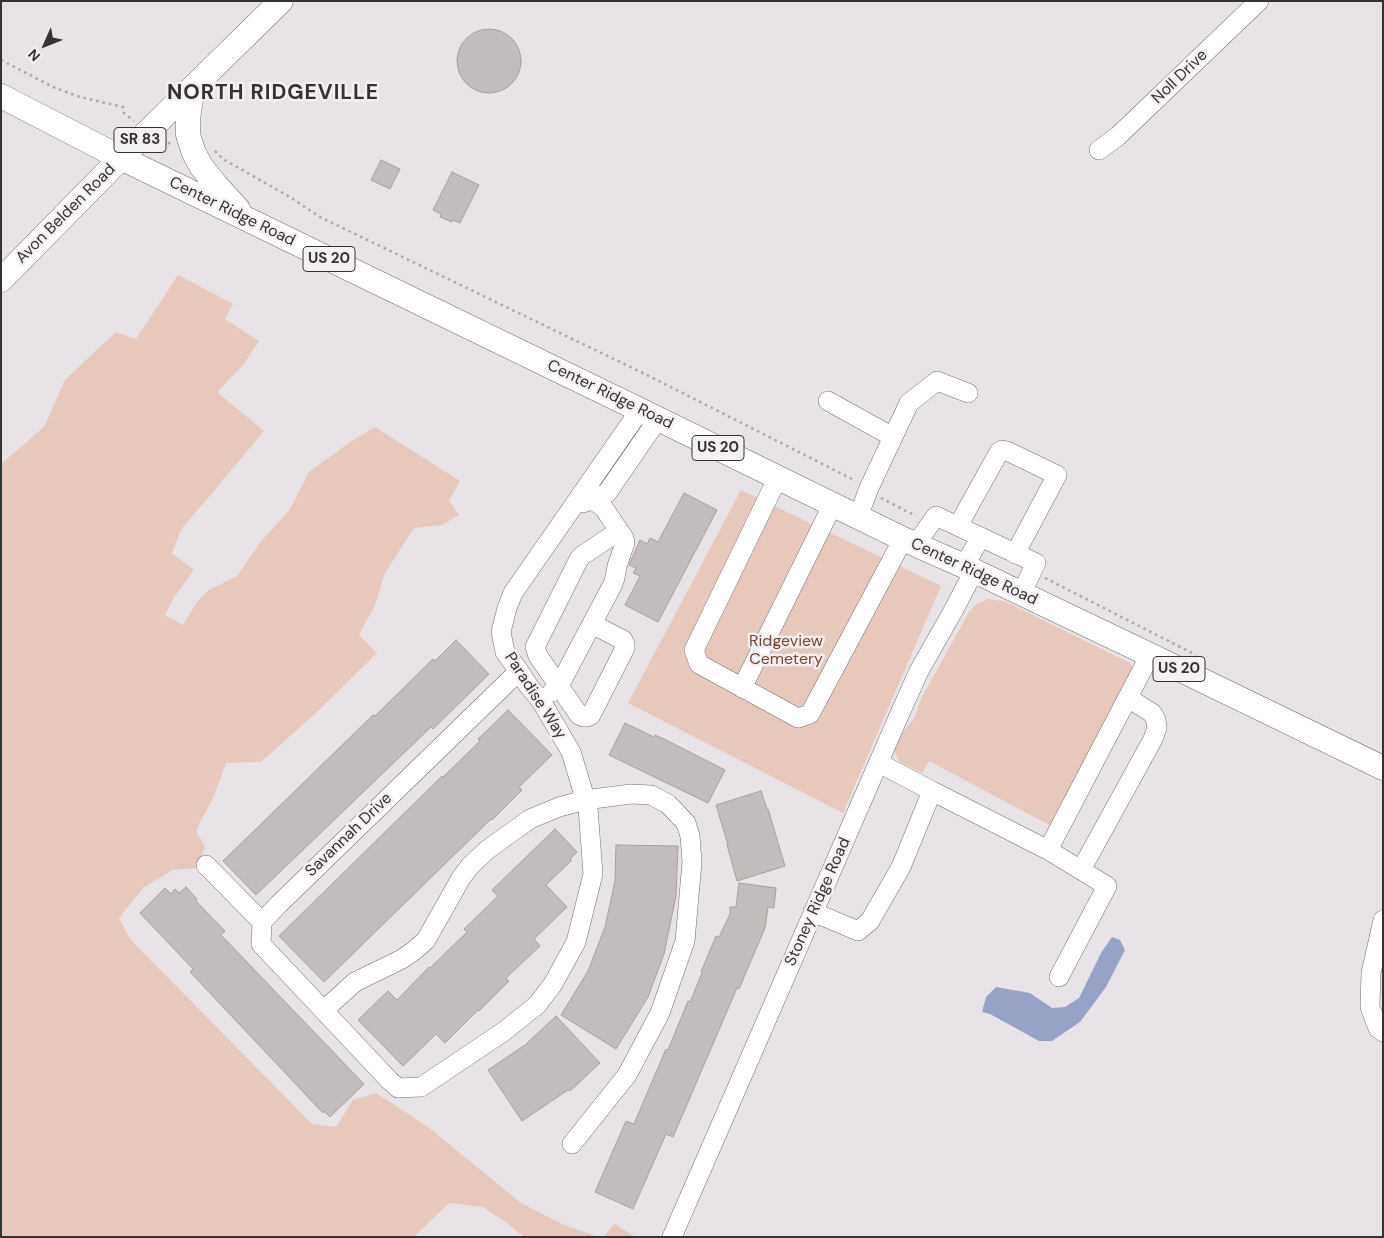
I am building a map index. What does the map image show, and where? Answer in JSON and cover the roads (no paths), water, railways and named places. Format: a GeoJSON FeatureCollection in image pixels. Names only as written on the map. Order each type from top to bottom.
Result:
{"type":"FeatureCollection","features":[{"type":"Feature","properties":{"kind":"main road","name":"Avon Belden Road"},"geometry":{"type":"LineString","coordinates":[[1,280],[121,158],[281,1]]}},
{"type":"Feature","properties":{"kind":"main road"},"geometry":{"type":"LineString","coordinates":[[192,88],[188,135],[194,154],[200,166],[250,221]]}},
{"type":"Feature","properties":{"kind":"main road","name":"Center Ridge Road"},"geometry":{"type":"LineString","coordinates":[[1,96],[121,158],[909,542],[969,569],[1025,584],[1150,656],[1383,768]]}},
{"type":"Feature","properties":{"kind":"street","name":"Noll Drive"},"geometry":{"type":"LineString","coordinates":[[1100,150],[1118,136],[1259,1]]}},
{"type":"Feature","properties":{"kind":"street"},"geometry":{"type":"LineString","coordinates":[[858,516],[909,403],[937,381],[968,393]]}},
{"type":"Feature","properties":{"kind":"street"},"geometry":{"type":"LineString","coordinates":[[828,401],[893,437]]}},
{"type":"Feature","properties":{"kind":"street","name":"Paradise Way"},"geometry":{"type":"LineString","coordinates":[[324,1010],[398,1088],[421,1087],[503,1032],[537,1005],[553,984],[576,942],[593,874],[588,808],[571,752],[541,701],[505,652],[501,632],[513,593],[571,509],[587,496],[649,414]]}},
{"type":"Feature","properties":{"kind":"street"},"geometry":{"type":"LineString","coordinates":[[958,526],[999,452],[1002,450],[1057,475],[1015,554]]}},
{"type":"Feature","properties":{"kind":"street"},"geometry":{"type":"LineString","coordinates":[[778,478],[694,650],[698,664],[798,718],[810,714],[909,542],[931,524],[936,516],[1036,563],[1025,584]]}},
{"type":"Feature","properties":{"kind":"street"},"geometry":{"type":"LineString","coordinates":[[541,701],[559,686],[592,624],[615,578],[625,543],[624,538],[603,507],[587,496]]}},
{"type":"Feature","properties":{"kind":"street"},"geometry":{"type":"LineString","coordinates":[[742,688],[833,504]]}},
{"type":"Feature","properties":{"kind":"street"},"geometry":{"type":"LineString","coordinates":[[592,624],[623,640],[625,648],[591,715],[583,717],[579,715],[538,656],[535,647],[579,559],[619,531]]}},
{"type":"Feature","properties":{"kind":"street","name":"Stoney Ridge Road"},"geometry":{"type":"LineString","coordinates":[[672,1237],[919,671],[952,613],[981,538]]}},
{"type":"Feature","properties":{"kind":"street"},"geometry":{"type":"LineString","coordinates":[[1048,850],[1150,656]]}},
{"type":"Feature","properties":{"kind":"street","name":"Savannah Drive"},"geometry":{"type":"LineString","coordinates":[[262,922],[519,671]]}},
{"type":"Feature","properties":{"kind":"street"},"geometry":{"type":"LineString","coordinates":[[1081,870],[1149,748],[1157,728],[1156,720],[1152,713],[1128,698]]}},
{"type":"Feature","properties":{"kind":"street"},"geometry":{"type":"LineString","coordinates":[[878,763],[1048,850],[1107,886],[1058,977]]}},
{"type":"Feature","properties":{"kind":"street"},"geometry":{"type":"LineString","coordinates":[[813,912],[858,931],[870,921],[902,867],[932,791]]}},
{"type":"Feature","properties":{"kind":"street"},"geometry":{"type":"LineString","coordinates":[[206,866],[262,922],[261,944],[324,1010],[355,982],[402,959],[426,940],[460,878],[470,866],[486,850],[530,819],[559,807],[585,800],[631,794],[651,796],[668,804],[686,823],[690,836],[692,862],[685,941],[660,1013],[627,1075],[572,1144]]}},
{"type":"Feature","properties":{"kind":"street"},"geometry":{"type":"LineString","coordinates":[[1383,920],[1371,973],[1370,1007],[1378,1028],[1383,1032]]}},
{"type":"Feature","properties":{"kind":"water"},"geometry":{"type":"Polygon","coordinates":[[[1112,937],[1120,940],[1125,950],[1106,987],[1080,1022],[1052,1041],[1039,1041],[990,1014],[982,1012],[986,997],[996,987],[1030,993],[1052,1008],[1065,1007],[1079,998],[1101,953],[1112,937]]]}},
{"type":"Feature","properties":{"kind":"district","name":"NORTH RIDGEVILLE"},"geometry":{"type":"Point","coordinates":[273,93]}},
{"type":"Feature","properties":{"kind":"park label","name":"Ridgeview Cemetery"},"geometry":{"type":"Point","coordinates":[786,651]}}]}
